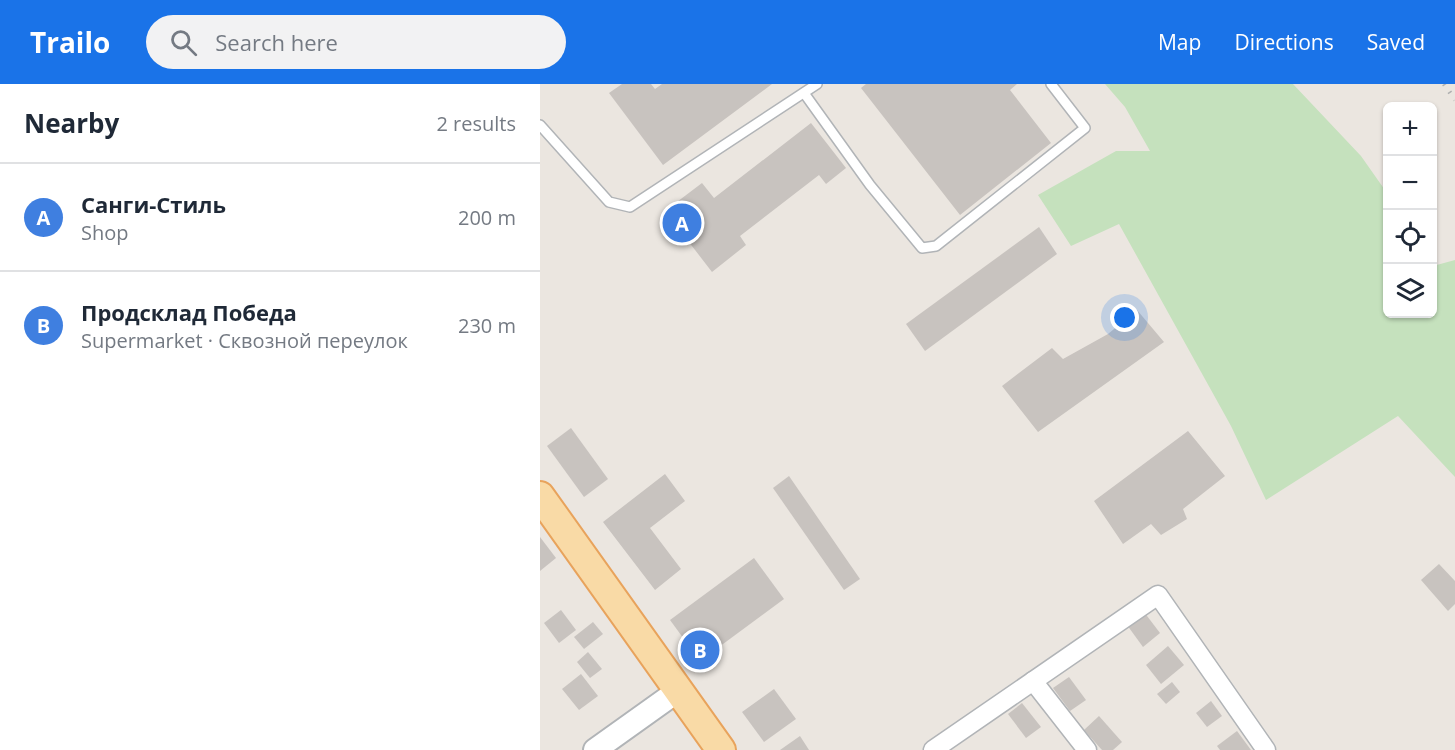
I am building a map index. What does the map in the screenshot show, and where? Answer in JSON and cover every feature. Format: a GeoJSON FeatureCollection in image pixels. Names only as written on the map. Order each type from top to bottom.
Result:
{"type":"FeatureCollection","features":[{"type":"Feature","properties":{"kind":"main road"},"geometry":{"type":"LineString","coordinates":[[540,496],[721,750]]}},
{"type":"Feature","properties":{"kind":"street"},"geometry":{"type":"LineString","coordinates":[[933,750],[1158,595],[1266,750]]}},
{"type":"Feature","properties":{"kind":"street"},"geometry":{"type":"LineString","coordinates":[[1033,681],[1087,750]]}},
{"type":"Feature","properties":{"kind":"street"},"geometry":{"type":"LineString","coordinates":[[595,750],[679,690]]}},
{"type":"Feature","properties":{"kind":"lane"},"geometry":{"type":"LineString","coordinates":[[540,125],[609,202],[630,207],[817,84]]}},
{"type":"Feature","properties":{"kind":"lane"},"geometry":{"type":"LineString","coordinates":[[804,93],[870,185],[922,248],[936,246],[1085,128],[1051,84]]}},
{"type":"Feature","properties":{"kind":"green space"},"geometry":{"type":"Polygon","coordinates":[[[1105,84],[1293,84],[1361,156],[1383,187],[1383,318],[1437,318],[1437,265],[1455,260],[1455,477],[1398,416],[1266,500],[1231,426],[1119,224],[1071,246],[1038,195],[1116,151],[1150,151],[1125,107],[1105,84]]]}},
{"type":"Feature","properties":{"kind":"building"},"geometry":{"type":"Polygon","coordinates":[[[622,84],[651,84],[655,89],[662,84],[772,84],[663,165],[609,93],[622,84]]]}},
{"type":"Feature","properties":{"kind":"building"},"geometry":{"type":"Polygon","coordinates":[[[866,84],[1017,84],[1010,90],[1051,143],[960,215],[861,88],[866,84]]]}},
{"type":"Feature","properties":{"kind":"building"},"geometry":{"type":"Polygon","coordinates":[[[811,123],[846,168],[826,184],[819,175],[740,236],[746,245],[712,272],[665,211],[702,183],[714,198],[811,123]]]}},
{"type":"Feature","properties":{"kind":"building"},"geometry":{"type":"Polygon","coordinates":[[[1039,227],[1057,254],[925,351],[906,324],[1039,227]]]}},
{"type":"Feature","properties":{"kind":"building"},"geometry":{"type":"Polygon","coordinates":[[[1137,310],[1164,342],[1038,432],[1002,386],[1052,348],[1063,359],[1108,334],[1137,310]]]}},
{"type":"Feature","properties":{"kind":"building"},"geometry":{"type":"Polygon","coordinates":[[[571,428],[608,479],[584,497],[547,446],[571,428]]]}},
{"type":"Feature","properties":{"kind":"building"},"geometry":{"type":"Polygon","coordinates":[[[1188,431],[1225,476],[1183,509],[1187,519],[1161,535],[1151,524],[1123,544],[1094,501],[1188,431]]]}},
{"type":"Feature","properties":{"kind":"building"},"geometry":{"type":"Polygon","coordinates":[[[665,474],[685,501],[650,528],[681,569],[655,590],[603,522],[665,474]]]}},
{"type":"Feature","properties":{"kind":"building"},"geometry":{"type":"Polygon","coordinates":[[[789,476],[860,579],[844,590],[773,488],[789,476]]]}},
{"type":"Feature","properties":{"kind":"building"},"geometry":{"type":"Polygon","coordinates":[[[540,537],[556,558],[540,571],[540,537]]]}},
{"type":"Feature","properties":{"kind":"building"},"geometry":{"type":"Polygon","coordinates":[[[754,558],[784,599],[700,661],[670,620],[754,558]]]}},
{"type":"Feature","properties":{"kind":"building"},"geometry":{"type":"Polygon","coordinates":[[[1439,564],[1455,581],[1455,604],[1448,611],[1421,580],[1439,564]]]}},
{"type":"Feature","properties":{"kind":"building"},"geometry":{"type":"Polygon","coordinates":[[[561,610],[576,630],[559,643],[544,623],[561,610]]]}},
{"type":"Feature","properties":{"kind":"building"},"geometry":{"type":"Polygon","coordinates":[[[1144,612],[1160,633],[1143,647],[1127,625],[1144,612]]]}},
{"type":"Feature","properties":{"kind":"building"},"geometry":{"type":"Polygon","coordinates":[[[593,622],[603,634],[584,649],[574,637],[593,622]]]}},
{"type":"Feature","properties":{"kind":"building"},"geometry":{"type":"Polygon","coordinates":[[[1168,646],[1184,665],[1161,684],[1146,665],[1168,646]]]}},
{"type":"Feature","properties":{"kind":"building"},"geometry":{"type":"Polygon","coordinates":[[[588,652],[602,669],[590,678],[577,662],[588,652]]]}},
{"type":"Feature","properties":{"kind":"building"},"geometry":{"type":"Polygon","coordinates":[[[581,674],[598,696],[579,710],[562,689],[581,674]]]}},
{"type":"Feature","properties":{"kind":"building"},"geometry":{"type":"Polygon","coordinates":[[[1069,677],[1086,700],[1070,711],[1053,688],[1069,677]]]}},
{"type":"Feature","properties":{"kind":"building"},"geometry":{"type":"Polygon","coordinates":[[[1172,682],[1180,692],[1166,704],[1157,694],[1172,682]]]}},
{"type":"Feature","properties":{"kind":"building"},"geometry":{"type":"Polygon","coordinates":[[[774,689],[796,719],[764,742],[742,712],[774,689]]]}},
{"type":"Feature","properties":{"kind":"building"},"geometry":{"type":"Polygon","coordinates":[[[1211,701],[1222,716],[1207,727],[1196,713],[1211,701]]]}},
{"type":"Feature","properties":{"kind":"building"},"geometry":{"type":"Polygon","coordinates":[[[1022,703],[1041,727],[1026,738],[1008,714],[1022,703]]]}},
{"type":"Feature","properties":{"kind":"building"},"geometry":{"type":"Polygon","coordinates":[[[1099,716],[1122,742],[1113,750],[1102,750],[1084,730],[1099,716]]]}},
{"type":"Feature","properties":{"kind":"building"},"geometry":{"type":"Polygon","coordinates":[[[1237,731],[1251,750],[1220,750],[1217,746],[1237,731]]]}},
{"type":"Feature","properties":{"kind":"building"},"geometry":{"type":"Polygon","coordinates":[[[800,736],[809,750],[780,750],[800,736]]]}},
{"type":"Feature","properties":{"kind":"railway"},"geometry":{"type":"LineString","coordinates":[[1444,84],[1455,100]]}},
{"type":"Feature","properties":{"kind":"place","name":"Санги-Стиль"},"geometry":{"type":"Point","coordinates":[682,223]}},
{"type":"Feature","properties":{"kind":"place","name":"Продсклад Победа"},"geometry":{"type":"Point","coordinates":[700,650]}}]}
